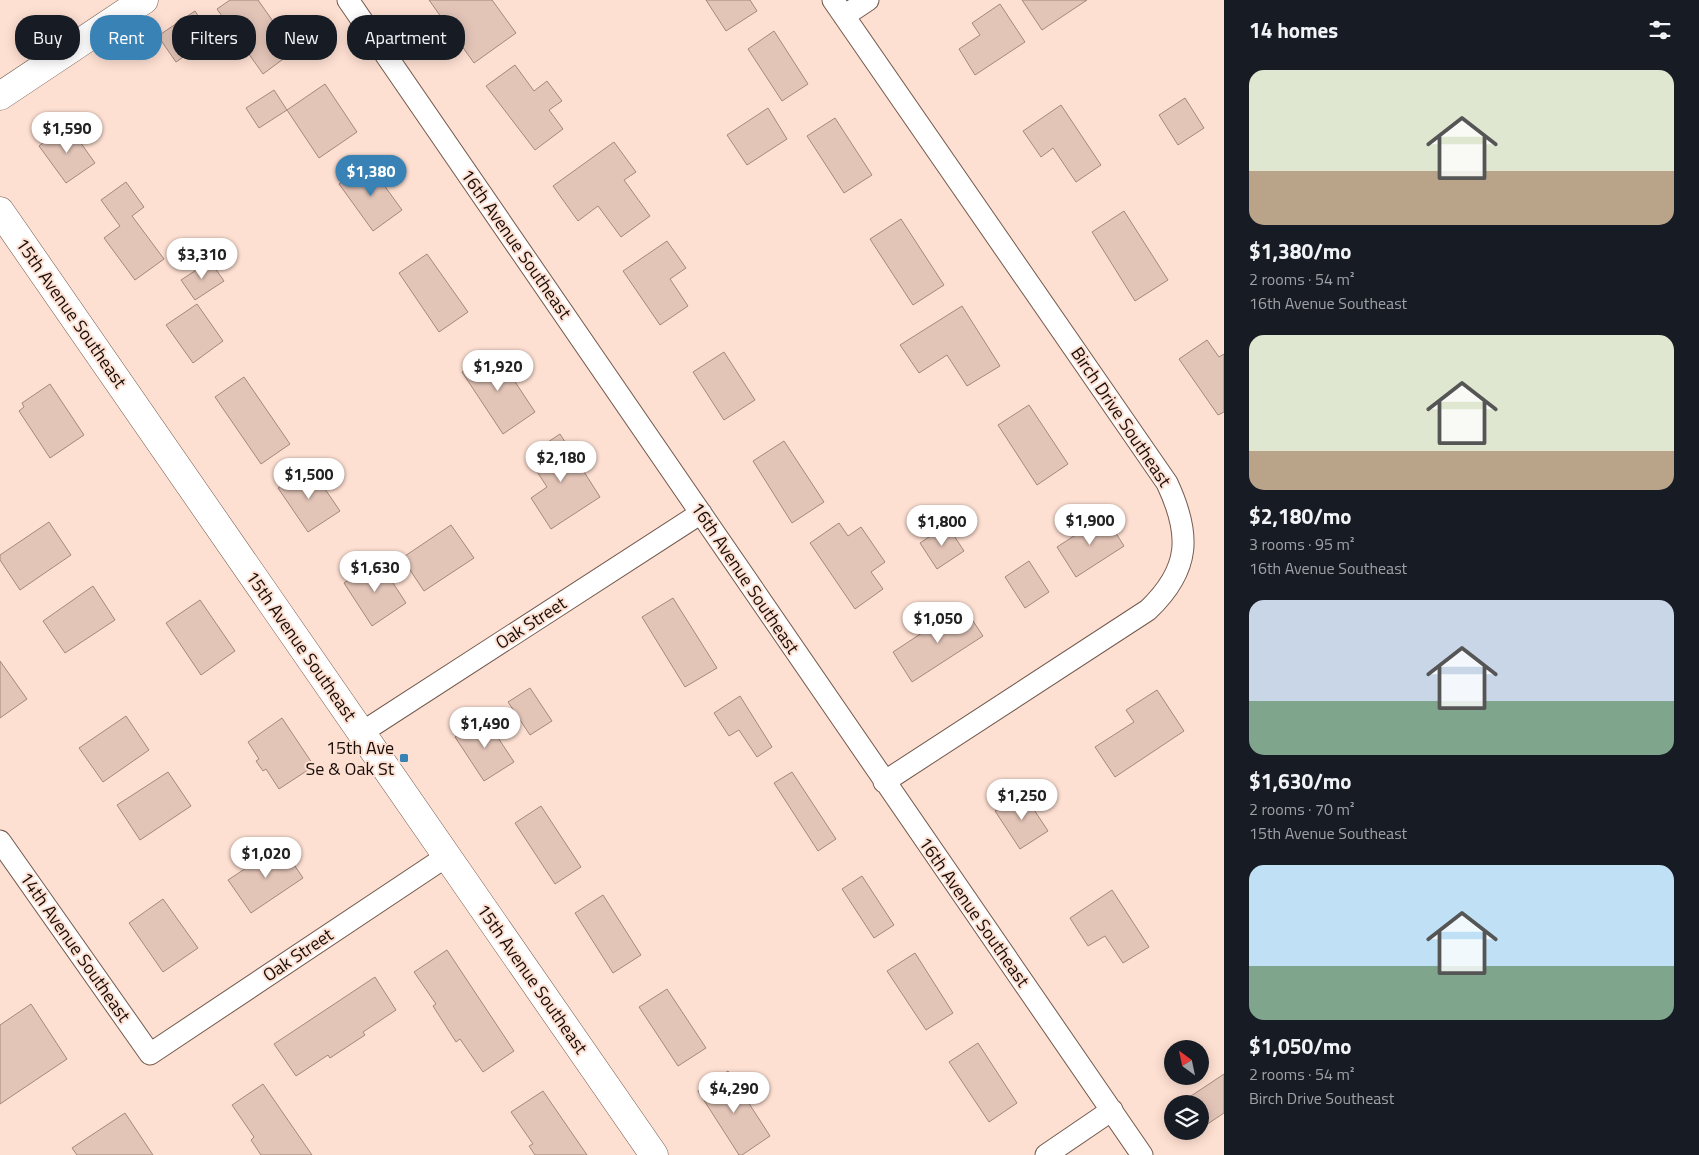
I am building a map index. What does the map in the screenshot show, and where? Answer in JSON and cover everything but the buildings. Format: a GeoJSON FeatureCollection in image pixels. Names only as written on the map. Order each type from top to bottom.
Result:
{"type":"FeatureCollection","features":[{"type":"Feature","properties":{"kind":"street"},"geometry":{"type":"LineString","coordinates":[[0,96],[144,0]]}},
{"type":"Feature","properties":{"kind":"street","name":"16th Avenue Southeast"},"geometry":{"type":"LineString","coordinates":[[348,0],[1142,1155]]}},
{"type":"Feature","properties":{"kind":"street"},"geometry":{"type":"LineString","coordinates":[[838,8],[868,0]]}},
{"type":"Feature","properties":{"kind":"street","name":"Birch Drive Southeast"},"geometry":{"type":"LineString","coordinates":[[838,8],[1167,483],[1177,505],[1182,530],[1183,554],[1177,573],[1165,593],[1148,610],[884,782]]}},
{"type":"Feature","properties":{"kind":"street","name":"15th Avenue Southeast"},"geometry":{"type":"LineString","coordinates":[[0,211],[654,1155]]}},
{"type":"Feature","properties":{"kind":"street","name":"Oak Street"},"geometry":{"type":"LineString","coordinates":[[361,733],[701,513]]}},
{"type":"Feature","properties":{"kind":"street","name":"14th Avenue Southeast"},"geometry":{"type":"LineString","coordinates":[[0,841],[150,1054]]}},
{"type":"Feature","properties":{"kind":"street","name":"Oak Street"},"geometry":{"type":"LineString","coordinates":[[150,1054],[447,856]]}},
{"type":"Feature","properties":{"kind":"street"},"geometry":{"type":"LineString","coordinates":[[1046,1155],[1112,1110]]}},
{"type":"Feature","properties":{"kind":"place","name":"15th Ave Se & Oak St"},"geometry":{"type":"Point","coordinates":[404,758]}}]}
